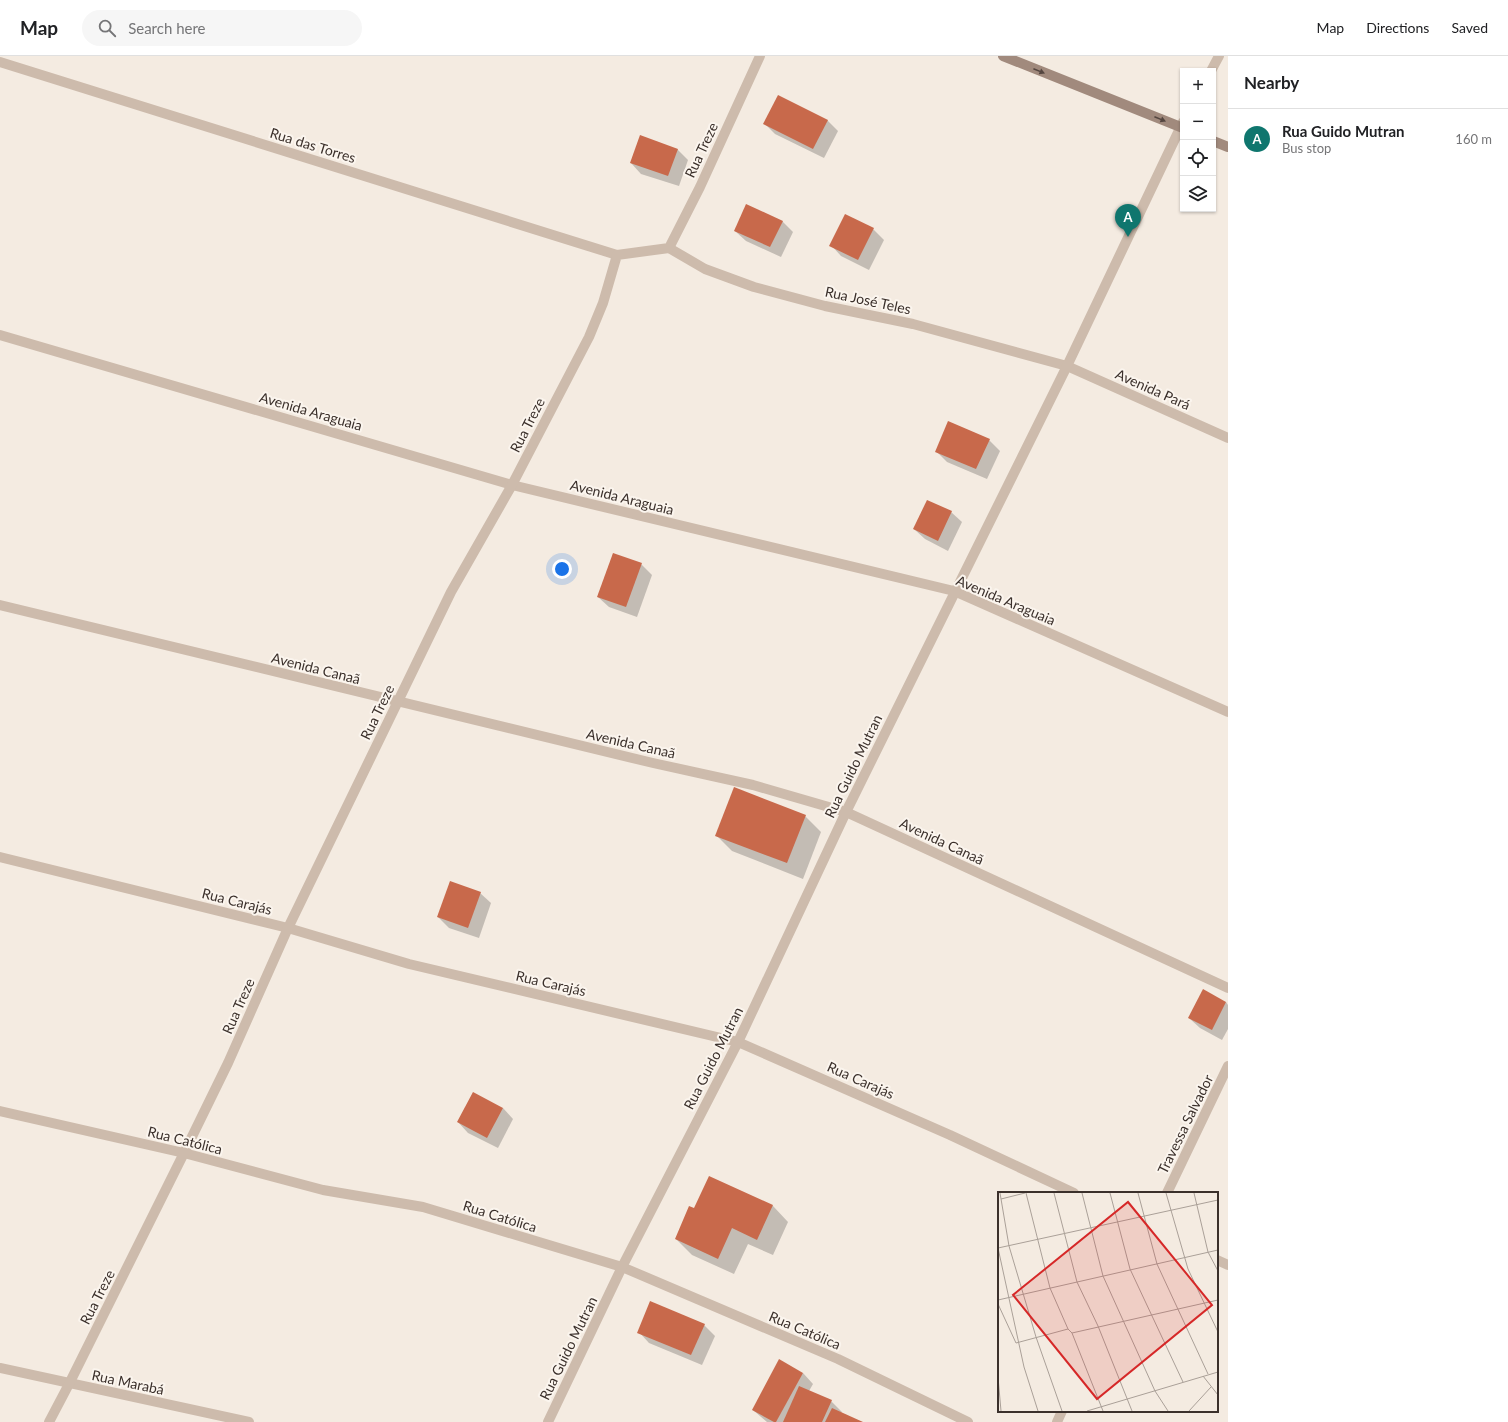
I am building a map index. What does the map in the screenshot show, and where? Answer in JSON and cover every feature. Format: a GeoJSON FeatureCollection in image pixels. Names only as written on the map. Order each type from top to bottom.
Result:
{"type":"FeatureCollection","features":[{"type":"Feature","properties":{"kind":"street","name":"Rua Treze"},"geometry":{"type":"LineString","coordinates":[[668,248],[700,187],[760,56]]}},
{"type":"Feature","properties":{"kind":"street"},"geometry":{"type":"LineString","coordinates":[[1003,56],[1180,125]]}},
{"type":"Feature","properties":{"kind":"street"},"geometry":{"type":"LineString","coordinates":[[1213,68],[1219,56]]}},
{"type":"Feature","properties":{"kind":"street","name":"Rua das Torres"},"geometry":{"type":"LineString","coordinates":[[0,62],[617,256]]}},
{"type":"Feature","properties":{"kind":"street","name":"Rua Guido Mutran"},"geometry":{"type":"LineString","coordinates":[[548,1422],[622,1267],[738,1042],[846,812],[1066,366],[1180,130]]}},
{"type":"Feature","properties":{"kind":"street"},"geometry":{"type":"LineString","coordinates":[[1216,142],[1228,147]]}},
{"type":"Feature","properties":{"kind":"street"},"geometry":{"type":"LineString","coordinates":[[617,256],[668,248]]}},
{"type":"Feature","properties":{"kind":"street","name":"Rua José Teles"},"geometry":{"type":"LineString","coordinates":[[668,248],[705,269],[754,287],[824,306],[913,324],[1066,366]]}},
{"type":"Feature","properties":{"kind":"street","name":"Rua Treze"},"geometry":{"type":"LineString","coordinates":[[49,1422],[228,1063],[288,928],[451,592],[512,485],[589,336],[603,303],[617,256]]}},
{"type":"Feature","properties":{"kind":"street","name":"Avenida Araguaia"},"geometry":{"type":"LineString","coordinates":[[0,335],[512,485],[954,591],[1228,712]]}},
{"type":"Feature","properties":{"kind":"street","name":"Avenida Pará"},"geometry":{"type":"LineString","coordinates":[[1066,366],[1228,438]]}},
{"type":"Feature","properties":{"kind":"street","name":"Avenida Canaã"},"geometry":{"type":"LineString","coordinates":[[0,605],[653,764],[753,784],[846,812],[1228,988]]}},
{"type":"Feature","properties":{"kind":"street","name":"Rua Carajás"},"geometry":{"type":"LineString","coordinates":[[0,858],[288,928],[409,964],[738,1042],[950,1135],[1072,1192]]}},
{"type":"Feature","properties":{"kind":"street","name":"Travessa Salvador"},"geometry":{"type":"LineString","coordinates":[[1167,1192],[1228,1066]]}},
{"type":"Feature","properties":{"kind":"street","name":"Rua Católica"},"geometry":{"type":"LineString","coordinates":[[0,1111],[184,1153],[323,1190],[422,1207],[622,1267],[838,1359],[968,1422]]}},
{"type":"Feature","properties":{"kind":"street"},"geometry":{"type":"LineString","coordinates":[[1218,1260],[1228,1265]]}},
{"type":"Feature","properties":{"kind":"street","name":"Rua Marabá"},"geometry":{"type":"LineString","coordinates":[[0,1368],[249,1422]]}},
{"type":"Feature","properties":{"kind":"street"},"geometry":{"type":"LineString","coordinates":[[1057,1422],[1062,1412]]}},
{"type":"Feature","properties":{"kind":"building"},"geometry":{"type":"Polygon","coordinates":[[[778,95],[828,120],[813,149],[763,124],[778,95]]]}},
{"type":"Feature","properties":{"kind":"building"},"geometry":{"type":"Polygon","coordinates":[[[640,135],[678,149],[668,176],[630,163],[640,135]]]}},
{"type":"Feature","properties":{"kind":"building"},"geometry":{"type":"Polygon","coordinates":[[[746,204],[783,221],[770,247],[734,231],[746,204]]]}},
{"type":"Feature","properties":{"kind":"building"},"geometry":{"type":"Polygon","coordinates":[[[845,214],[874,228],[858,260],[829,246],[845,214]]]}},
{"type":"Feature","properties":{"kind":"building"},"geometry":{"type":"Polygon","coordinates":[[[948,421],[990,439],[976,469],[935,452],[948,421]]]}},
{"type":"Feature","properties":{"kind":"building"},"geometry":{"type":"Polygon","coordinates":[[[927,500],[952,511],[938,541],[913,529],[927,500]]]}},
{"type":"Feature","properties":{"kind":"building"},"geometry":{"type":"Polygon","coordinates":[[[613,553],[642,563],[626,607],[597,597],[613,553]]]}},
{"type":"Feature","properties":{"kind":"building"},"geometry":{"type":"Polygon","coordinates":[[[734,787],[806,815],[787,863],[715,836],[734,787]]]}},
{"type":"Feature","properties":{"kind":"building"},"geometry":{"type":"Polygon","coordinates":[[[450,881],[481,892],[468,928],[437,917],[450,881]]]}},
{"type":"Feature","properties":{"kind":"building"},"geometry":{"type":"Polygon","coordinates":[[[1203,989],[1226,1002],[1212,1030],[1188,1018],[1203,989]]]}},
{"type":"Feature","properties":{"kind":"building"},"geometry":{"type":"Polygon","coordinates":[[[473,1092],[503,1108],[487,1138],[457,1122],[473,1092]]]}},
{"type":"Feature","properties":{"kind":"building"},"geometry":{"type":"Polygon","coordinates":[[[709,1176],[773,1205],[757,1240],[732,1228],[718,1259],[675,1239],[689,1206],[694,1208],[709,1176]]]}},
{"type":"Feature","properties":{"kind":"building"},"geometry":{"type":"Polygon","coordinates":[[[650,1301],[705,1324],[691,1355],[637,1333],[650,1301]]]}},
{"type":"Feature","properties":{"kind":"building"},"geometry":{"type":"Polygon","coordinates":[[[779,1359],[803,1373],[776,1422],[774,1422],[752,1410],[779,1359]]]}},
{"type":"Feature","properties":{"kind":"building"},"geometry":{"type":"Polygon","coordinates":[[[799,1386],[832,1400],[822,1422],[783,1422],[799,1386]]]}},
{"type":"Feature","properties":{"kind":"building"},"geometry":{"type":"Polygon","coordinates":[[[832,1408],[863,1422],[825,1422],[832,1408]]]}},
{"type":"Feature","properties":{"kind":"place","name":"Rua Guido Mutran"},"geometry":{"type":"Point","coordinates":[1128,237]}}]}
